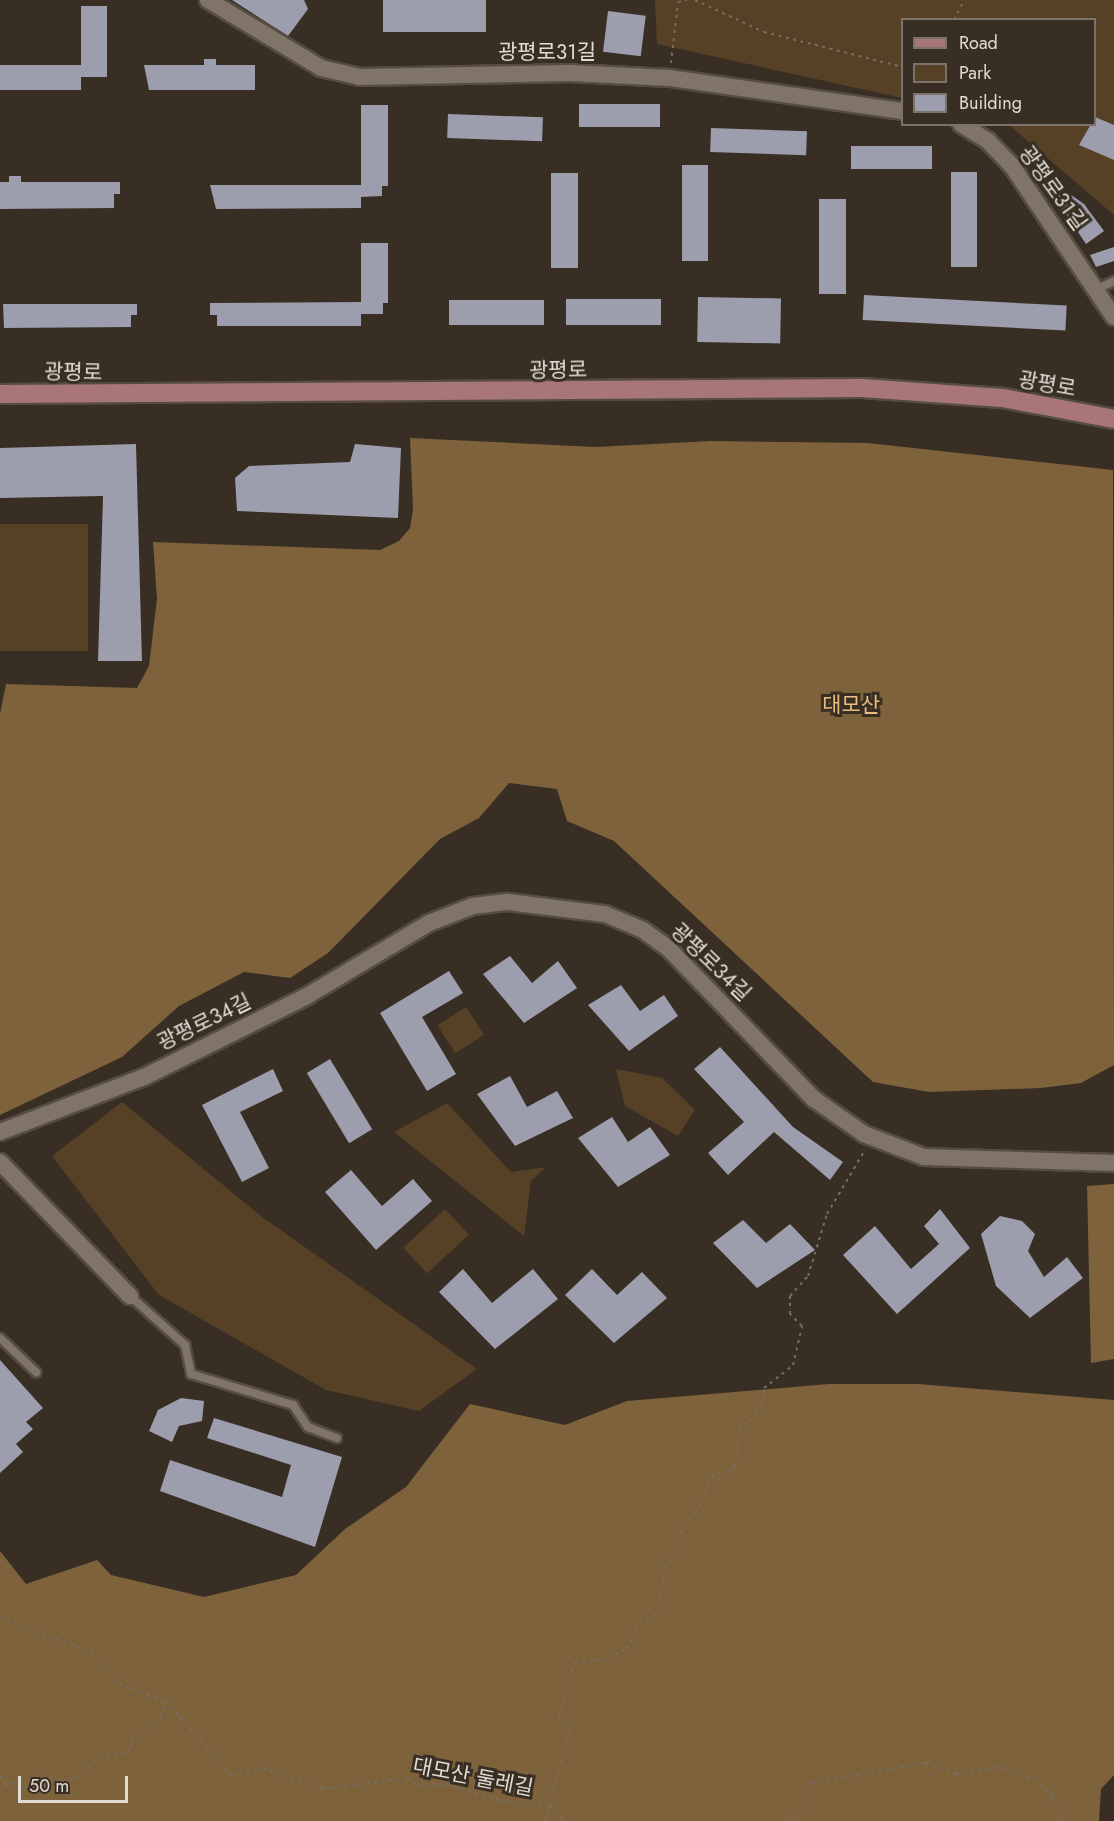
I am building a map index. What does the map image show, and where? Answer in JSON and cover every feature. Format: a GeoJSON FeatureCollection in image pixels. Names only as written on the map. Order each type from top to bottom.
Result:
{"type":"FeatureCollection","features":[{"type":"Feature","properties":{"kind":"main road","name":"광평로"},"geometry":{"type":"LineString","coordinates":[[0,394],[862,388],[1003,399],[1114,419]]}},
{"type":"Feature","properties":{"kind":"street","name":"광평로31길"},"geometry":{"type":"LineString","coordinates":[[208,0],[321,68],[360,77],[571,73],[670,78],[901,111]]}},
{"type":"Feature","properties":{"kind":"street","name":"광평로31길"},"geometry":{"type":"LineString","coordinates":[[964,126],[987,140],[1012,166],[1114,317]]}},
{"type":"Feature","properties":{"kind":"street","name":"광평로34길"},"geometry":{"type":"LineString","coordinates":[[0,1132],[144,1077],[307,996],[429,923],[473,906],[508,902],[605,914],[643,930],[669,949],[814,1099],[873,1137],[924,1157],[1114,1163]]}},
{"type":"Feature","properties":{"kind":"street"},"geometry":{"type":"LineString","coordinates":[[0,1162],[130,1296]]}},
{"type":"Feature","properties":{"kind":"lane"},"geometry":{"type":"LineString","coordinates":[[1096,289],[1114,281]]}},
{"type":"Feature","properties":{"kind":"lane"},"geometry":{"type":"LineString","coordinates":[[130,1296],[185,1345],[191,1374],[293,1405],[308,1427],[337,1438]]}},
{"type":"Feature","properties":{"kind":"lane"},"geometry":{"type":"LineString","coordinates":[[0,1338],[36,1372]]}},
{"type":"Feature","properties":{"kind":"path"},"geometry":{"type":"LineString","coordinates":[[670,78],[678,2],[687,0]]}},
{"type":"Feature","properties":{"kind":"path"},"geometry":{"type":"LineString","coordinates":[[694,0],[764,32],[901,66]]}},
{"type":"Feature","properties":{"kind":"path"},"geometry":{"type":"LineString","coordinates":[[955,18],[964,0]]}},
{"type":"Feature","properties":{"kind":"path"},"geometry":{"type":"LineString","coordinates":[[545,1821],[570,1729],[559,1715],[561,1697],[572,1682],[575,1662],[601,1660],[627,1649],[639,1621],[658,1614],[665,1568],[684,1526],[696,1514],[712,1477],[735,1467],[739,1431],[762,1408],[764,1388],[793,1365],[802,1326],[790,1314],[790,1296],[808,1276],[827,1214],[873,1137]]}},
{"type":"Feature","properties":{"kind":"path","name":"대모산 둘레길"},"geometry":{"type":"LineString","coordinates":[[0,1618],[92,1652],[119,1684],[165,1701],[232,1774],[263,1768],[322,1789],[406,1778],[417,1785],[446,1784],[502,1801],[549,1806],[565,1821]]}},
{"type":"Feature","properties":{"kind":"path"},"geometry":{"type":"LineString","coordinates":[[0,1776],[5,1785],[19,1782],[26,1789],[42,1775],[62,1782],[78,1777],[99,1757],[128,1753],[132,1742],[161,1716],[165,1701]]}},
{"type":"Feature","properties":{"kind":"path"},"geometry":{"type":"LineString","coordinates":[[787,1821],[803,1809],[812,1783],[926,1763],[956,1774],[998,1767],[1034,1779],[1053,1797],[1060,1821]]}},
{"type":"Feature","properties":{"kind":"green space"},"geometry":{"type":"Polygon","coordinates":[[[655,0],[1114,0],[1114,215],[1010,126],[1096,126],[1096,18],[901,18],[901,98],[657,44],[655,0]]]}},
{"type":"Feature","properties":{"kind":"green space","name":"대모산"},"geometry":{"type":"Polygon","coordinates":[[[410,438],[596,447],[711,441],[868,443],[1113,470],[1114,1065],[1081,1083],[1041,1088],[929,1092],[873,1082],[614,841],[567,821],[557,789],[509,783],[479,818],[440,839],[328,953],[290,978],[244,972],[179,1006],[122,1057],[0,1115],[0,714],[6,684],[137,688],[149,666],[157,599],[153,542],[380,550],[399,541],[410,528],[413,509],[410,438]]]}},
{"type":"Feature","properties":{"kind":"green space"},"geometry":{"type":"Polygon","coordinates":[[[0,524],[88,524],[88,651],[0,651],[0,524]]]}},
{"type":"Feature","properties":{"kind":"green space"},"geometry":{"type":"Polygon","coordinates":[[[466,1007],[484,1035],[455,1053],[437,1026],[466,1007]]]}},
{"type":"Feature","properties":{"kind":"green space"},"geometry":{"type":"Polygon","coordinates":[[[616,1069],[662,1078],[695,1110],[678,1136],[625,1106],[616,1069]]]}},
{"type":"Feature","properties":{"kind":"green space"},"geometry":{"type":"Polygon","coordinates":[[[122,1102],[261,1216],[477,1369],[419,1411],[326,1390],[159,1295],[52,1156],[122,1102]]]}},
{"type":"Feature","properties":{"kind":"green space"},"geometry":{"type":"Polygon","coordinates":[[[447,1103],[511,1172],[546,1167],[531,1181],[524,1236],[394,1132],[447,1103]]]}},
{"type":"Feature","properties":{"kind":"green space"},"geometry":{"type":"Polygon","coordinates":[[[1114,1184],[1114,1359],[1091,1363],[1087,1186],[1114,1184]]]}},
{"type":"Feature","properties":{"kind":"green space"},"geometry":{"type":"Polygon","coordinates":[[[445,1209],[469,1235],[427,1273],[403,1248],[445,1209]]]}},
{"type":"Feature","properties":{"kind":"green space"},"geometry":{"type":"Polygon","coordinates":[[[829,1384],[918,1384],[1114,1400],[1114,1775],[1101,1789],[1099,1821],[0,1821],[0,1551],[26,1584],[97,1560],[111,1575],[204,1597],[296,1575],[345,1529],[406,1487],[470,1404],[565,1425],[627,1401],[829,1384]]]}},
{"type":"Feature","properties":{"kind":"building"},"geometry":{"type":"Polygon","coordinates":[[[232,0],[304,0],[308,9],[288,36],[232,0]]]}},
{"type":"Feature","properties":{"kind":"building"},"geometry":{"type":"Polygon","coordinates":[[[383,0],[486,0],[486,32],[383,32],[383,0]]]}},
{"type":"Feature","properties":{"kind":"building"},"geometry":{"type":"Polygon","coordinates":[[[81,6],[107,6],[107,77],[81,77],[81,90],[0,90],[0,65],[81,65],[81,6]]]}},
{"type":"Feature","properties":{"kind":"building"},"geometry":{"type":"Polygon","coordinates":[[[608,11],[646,16],[641,56],[603,52],[608,11]]]}},
{"type":"Feature","properties":{"kind":"building"},"geometry":{"type":"Polygon","coordinates":[[[204,59],[216,59],[216,65],[255,65],[255,90],[149,90],[144,65],[204,65],[204,59]]]}},
{"type":"Feature","properties":{"kind":"building"},"geometry":{"type":"Polygon","coordinates":[[[579,104],[660,104],[660,127],[579,127],[579,104]]]}},
{"type":"Feature","properties":{"kind":"building"},"geometry":{"type":"Polygon","coordinates":[[[361,105],[388,105],[388,186],[382,186],[382,196],[361,197],[361,208],[216,209],[210,185],[361,185],[361,105]]]}},
{"type":"Feature","properties":{"kind":"building"},"geometry":{"type":"Polygon","coordinates":[[[448,114],[543,117],[542,141],[447,138],[448,114]]]}},
{"type":"Feature","properties":{"kind":"building"},"geometry":{"type":"Polygon","coordinates":[[[1096,117],[1114,125],[1114,160],[1079,145],[1090,126],[1096,126],[1096,117]]]}},
{"type":"Feature","properties":{"kind":"building"},"geometry":{"type":"Polygon","coordinates":[[[711,128],[807,131],[806,155],[710,152],[711,128]]]}},
{"type":"Feature","properties":{"kind":"building"},"geometry":{"type":"Polygon","coordinates":[[[851,146],[932,146],[932,169],[851,169],[851,146]]]}},
{"type":"Feature","properties":{"kind":"building"},"geometry":{"type":"Polygon","coordinates":[[[682,165],[708,165],[708,261],[682,261],[682,165]]]}},
{"type":"Feature","properties":{"kind":"building"},"geometry":{"type":"Polygon","coordinates":[[[1037,171],[1084,204],[1104,231],[1086,244],[1037,171]]]}},
{"type":"Feature","properties":{"kind":"building"},"geometry":{"type":"Polygon","coordinates":[[[951,172],[977,172],[977,267],[951,267],[951,172]]]}},
{"type":"Feature","properties":{"kind":"building"},"geometry":{"type":"Polygon","coordinates":[[[551,173],[578,173],[578,268],[551,268],[551,173]]]}},
{"type":"Feature","properties":{"kind":"building"},"geometry":{"type":"Polygon","coordinates":[[[9,176],[21,176],[21,182],[120,182],[120,194],[114,194],[114,208],[0,209],[0,182],[9,182],[9,176]]]}},
{"type":"Feature","properties":{"kind":"building"},"geometry":{"type":"Polygon","coordinates":[[[819,199],[846,199],[846,294],[819,294],[819,199]]]}},
{"type":"Feature","properties":{"kind":"building"},"geometry":{"type":"Polygon","coordinates":[[[361,243],[388,243],[388,303],[383,303],[383,314],[361,314],[361,326],[217,326],[217,315],[210,315],[210,303],[361,302],[361,243]]]}},
{"type":"Feature","properties":{"kind":"building"},"geometry":{"type":"Polygon","coordinates":[[[1114,247],[1114,261],[1096,267],[1090,255],[1114,247]]]}},
{"type":"Feature","properties":{"kind":"building"},"geometry":{"type":"Polygon","coordinates":[[[864,295],[1067,306],[1065,331],[863,320],[864,295]]]}},
{"type":"Feature","properties":{"kind":"building"},"geometry":{"type":"Polygon","coordinates":[[[698,297],[781,298],[780,343],[697,342],[698,297]]]}},
{"type":"Feature","properties":{"kind":"building"},"geometry":{"type":"Polygon","coordinates":[[[566,299],[661,299],[661,325],[566,325],[566,299]]]}},
{"type":"Feature","properties":{"kind":"building"},"geometry":{"type":"Polygon","coordinates":[[[449,300],[544,300],[544,325],[449,325],[449,300]]]}},
{"type":"Feature","properties":{"kind":"building"},"geometry":{"type":"Polygon","coordinates":[[[3,304],[137,304],[137,315],[131,315],[131,327],[4,328],[3,304]]]}},
{"type":"Feature","properties":{"kind":"building"},"geometry":{"type":"Polygon","coordinates":[[[136,444],[142,661],[98,661],[103,496],[0,498],[0,448],[136,444]]]}},
{"type":"Feature","properties":{"kind":"building"},"geometry":{"type":"Polygon","coordinates":[[[355,444],[401,448],[398,518],[237,511],[235,478],[249,466],[350,462],[355,444]]]}},
{"type":"Feature","properties":{"kind":"building"},"geometry":{"type":"Polygon","coordinates":[[[510,956],[532,983],[558,961],[577,988],[524,1023],[483,974],[510,956]]]}},
{"type":"Feature","properties":{"kind":"building"},"geometry":{"type":"Polygon","coordinates":[[[449,971],[463,993],[422,1017],[456,1074],[427,1091],[380,1013],[449,971]]]}},
{"type":"Feature","properties":{"kind":"building"},"geometry":{"type":"Polygon","coordinates":[[[621,985],[640,1011],[664,995],[678,1016],[629,1051],[588,1005],[621,985]]]}},
{"type":"Feature","properties":{"kind":"building"},"geometry":{"type":"Polygon","coordinates":[[[720,1047],[793,1127],[843,1162],[830,1180],[774,1132],[728,1175],[708,1153],[744,1122],[694,1069],[720,1047]]]}},
{"type":"Feature","properties":{"kind":"building"},"geometry":{"type":"Polygon","coordinates":[[[330,1059],[372,1129],[349,1143],[307,1073],[330,1059]]]}},
{"type":"Feature","properties":{"kind":"building"},"geometry":{"type":"Polygon","coordinates":[[[273,1069],[283,1091],[240,1112],[269,1168],[242,1182],[202,1105],[273,1069]]]}},
{"type":"Feature","properties":{"kind":"building"},"geometry":{"type":"Polygon","coordinates":[[[510,1076],[527,1107],[557,1091],[573,1118],[515,1146],[477,1094],[510,1076]]]}},
{"type":"Feature","properties":{"kind":"building"},"geometry":{"type":"Polygon","coordinates":[[[612,1117],[628,1142],[650,1127],[670,1155],[618,1187],[578,1138],[612,1117]]]}},
{"type":"Feature","properties":{"kind":"building"},"geometry":{"type":"Polygon","coordinates":[[[351,1170],[382,1206],[413,1179],[432,1201],[376,1250],[325,1192],[351,1170]]]}},
{"type":"Feature","properties":{"kind":"building"},"geometry":{"type":"Polygon","coordinates":[[[940,1209],[970,1248],[897,1314],[843,1255],[875,1226],[911,1269],[939,1244],[924,1226],[940,1209]]]}},
{"type":"Feature","properties":{"kind":"building"},"geometry":{"type":"Polygon","coordinates":[[[1000,1216],[1022,1221],[1035,1234],[1028,1251],[1044,1277],[1067,1257],[1083,1278],[1030,1318],[996,1286],[981,1234],[1000,1216]]]}},
{"type":"Feature","properties":{"kind":"building"},"geometry":{"type":"Polygon","coordinates":[[[743,1220],[766,1243],[790,1224],[815,1250],[757,1288],[713,1243],[743,1220]]]}},
{"type":"Feature","properties":{"kind":"building"},"geometry":{"type":"Polygon","coordinates":[[[463,1269],[492,1303],[533,1269],[558,1299],[495,1349],[439,1292],[463,1269]]]}},
{"type":"Feature","properties":{"kind":"building"},"geometry":{"type":"Polygon","coordinates":[[[592,1269],[617,1295],[642,1272],[667,1298],[614,1343],[565,1295],[592,1269]]]}},
{"type":"Feature","properties":{"kind":"building"},"geometry":{"type":"Polygon","coordinates":[[[0,1360],[43,1408],[26,1422],[33,1429],[16,1444],[23,1452],[0,1473],[0,1360]]]}},
{"type":"Feature","properties":{"kind":"building"},"geometry":{"type":"Polygon","coordinates":[[[181,1398],[204,1401],[202,1421],[179,1426],[172,1442],[149,1431],[158,1410],[181,1398]]]}},
{"type":"Feature","properties":{"kind":"building"},"geometry":{"type":"Polygon","coordinates":[[[214,1418],[342,1457],[315,1547],[160,1491],[170,1460],[282,1497],[291,1465],[207,1438],[214,1418]]]}}]}
